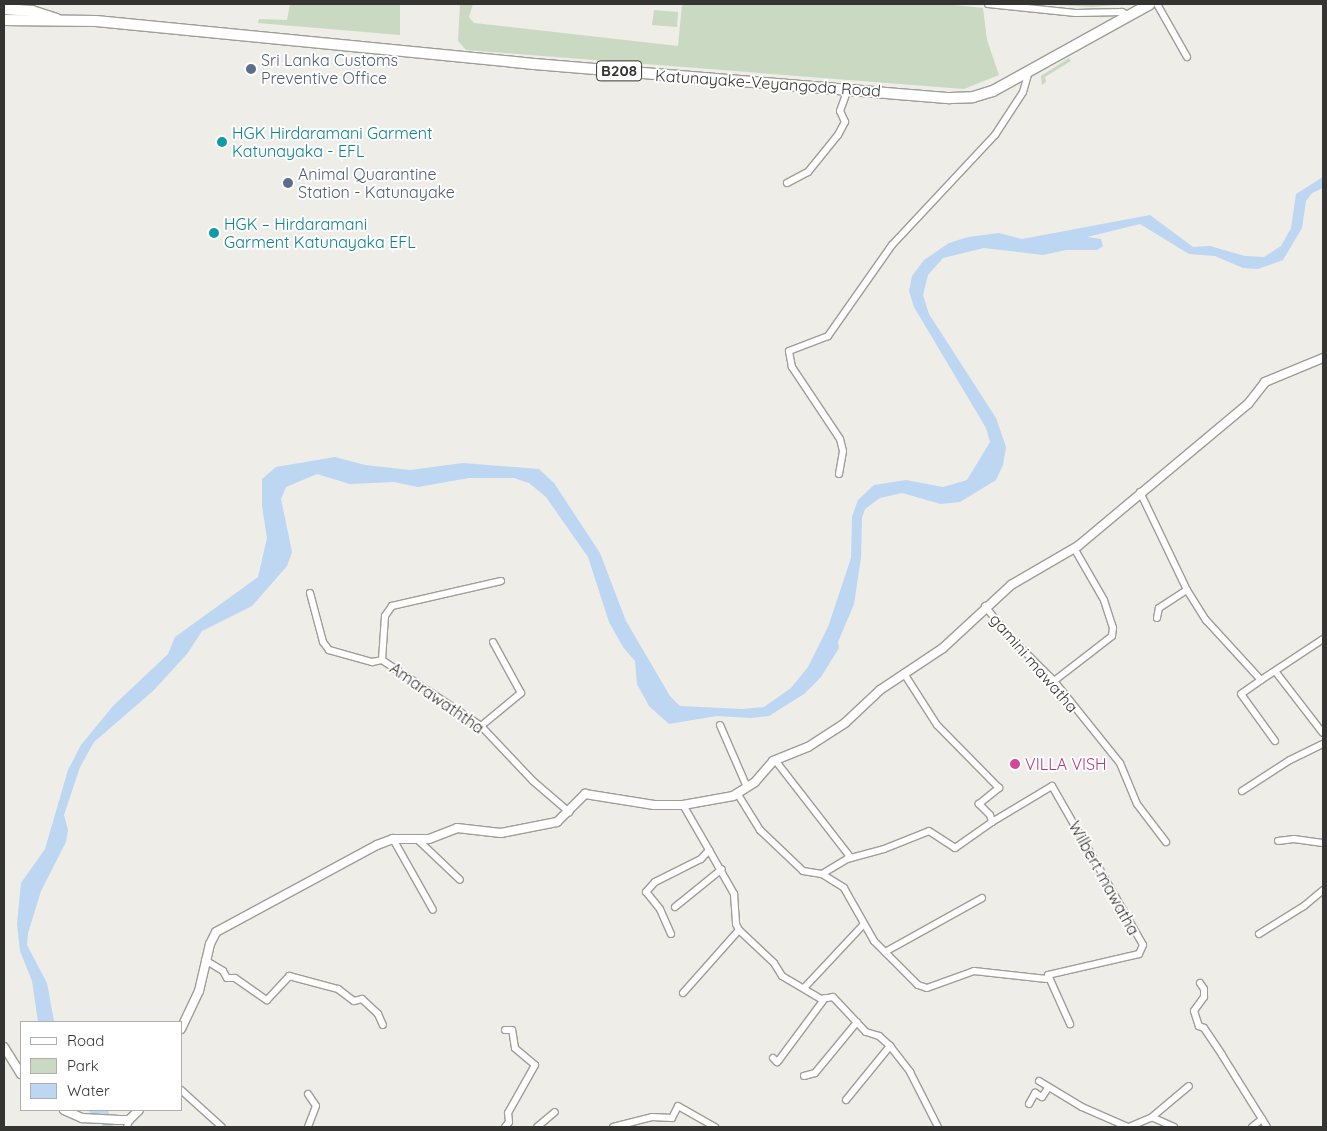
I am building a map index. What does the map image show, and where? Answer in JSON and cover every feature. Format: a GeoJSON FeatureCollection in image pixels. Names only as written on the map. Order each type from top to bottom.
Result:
{"type":"FeatureCollection","features":[{"type":"Feature","properties":{"kind":"main road","name":"Katunayake-Veyangoda Road"},"geometry":{"type":"LineString","coordinates":[[4,20],[96,21],[534,64],[973,97],[993,91],[1029,69],[1150,4]]}},
{"type":"Feature","properties":{"kind":"main road","name":"Katunayake-Veyangoda Road"},"geometry":{"type":"LineString","coordinates":[[4,9],[32,11],[65,21]]}},
{"type":"Feature","properties":{"kind":"street"},"geometry":{"type":"LineString","coordinates":[[988,4],[1076,14],[1122,12],[1130,16]]}},
{"type":"Feature","properties":{"kind":"street"},"geometry":{"type":"LineString","coordinates":[[1157,4],[1187,57]]}},
{"type":"Feature","properties":{"kind":"street"},"geometry":{"type":"LineString","coordinates":[[839,474],[843,467],[840,439],[792,366],[789,351],[828,336],[892,245],[995,135],[1023,92],[1029,69]]}},
{"type":"Feature","properties":{"kind":"street"},"geometry":{"type":"LineString","coordinates":[[787,183],[808,172],[838,135],[846,122],[840,111],[848,89]]}},
{"type":"Feature","properties":{"kind":"street"},"geometry":{"type":"LineString","coordinates":[[182,1027],[199,991],[205,960],[216,932],[224,926],[393,839],[429,839],[457,828],[501,833],[557,822],[585,794],[592,793],[635,802],[682,805],[738,793],[775,760],[808,747],[845,723],[880,690],[943,648],[985,606],[1011,585],[1074,548],[1248,404],[1264,382],[1323,358]]}},
{"type":"Feature","properties":{"kind":"street"},"geometry":{"type":"LineString","coordinates":[[1140,492],[1187,590],[1206,620],[1261,680]]}},
{"type":"Feature","properties":{"kind":"street"},"geometry":{"type":"LineString","coordinates":[[1054,681],[1112,636],[1113,628],[1104,600],[1074,548]]}},
{"type":"Feature","properties":{"kind":"street","name":"Amarawaththa"},"geometry":{"type":"LineString","coordinates":[[502,581],[392,606],[385,616],[382,660],[481,726],[533,781],[569,812]]}},
{"type":"Feature","properties":{"kind":"street"},"geometry":{"type":"LineString","coordinates":[[1157,618],[1159,608],[1187,590]]}},
{"type":"Feature","properties":{"kind":"street"},"geometry":{"type":"LineString","coordinates":[[310,593],[323,642],[329,650],[372,662],[382,660]]}},
{"type":"Feature","properties":{"kind":"street","name":"gamini mawatha"},"geometry":{"type":"LineString","coordinates":[[985,606],[1008,635],[1054,681],[1120,763],[1137,804],[1166,842]]}},
{"type":"Feature","properties":{"kind":"street"},"geometry":{"type":"LineString","coordinates":[[1275,741],[1241,694],[1323,639]]}},
{"type":"Feature","properties":{"kind":"street"},"geometry":{"type":"LineString","coordinates":[[481,726],[521,693],[493,642]]}},
{"type":"Feature","properties":{"kind":"street"},"geometry":{"type":"LineString","coordinates":[[1275,670],[1323,732]]}},
{"type":"Feature","properties":{"kind":"street"},"geometry":{"type":"LineString","coordinates":[[822,874],[851,858],[884,849],[929,831],[955,848],[992,822],[990,815],[979,804],[999,788],[937,725],[905,674]]}},
{"type":"Feature","properties":{"kind":"street"},"geometry":{"type":"LineString","coordinates":[[720,725],[746,787]]}},
{"type":"Feature","properties":{"kind":"street"},"geometry":{"type":"LineString","coordinates":[[1242,791],[1290,760],[1323,744]]}},
{"type":"Feature","properties":{"kind":"street"},"geometry":{"type":"LineString","coordinates":[[775,760],[851,858]]}},
{"type":"Feature","properties":{"kind":"street","name":"Wilbert mawatha"},"geometry":{"type":"LineString","coordinates":[[992,822],[1052,786],[1142,945],[1139,954],[1052,972],[1047,979]]}},
{"type":"Feature","properties":{"kind":"street"},"geometry":{"type":"LineString","coordinates":[[738,793],[760,830],[803,871],[822,874],[844,888],[863,925],[918,985],[927,988],[974,972],[1047,979],[1070,1024]]}},
{"type":"Feature","properties":{"kind":"street"},"geometry":{"type":"LineString","coordinates":[[682,805],[722,869],[734,894],[736,924],[739,930],[774,963],[782,976],[824,998],[833,997],[866,1032],[878,1036],[890,1046],[910,1072],[938,1127]]}},
{"type":"Feature","properties":{"kind":"street"},"geometry":{"type":"LineString","coordinates":[[393,839],[433,910]]}},
{"type":"Feature","properties":{"kind":"street"},"geometry":{"type":"LineString","coordinates":[[417,839],[460,880]]}},
{"type":"Feature","properties":{"kind":"street"},"geometry":{"type":"LineString","coordinates":[[1278,841],[1294,839],[1323,843]]}},
{"type":"Feature","properties":{"kind":"street"},"geometry":{"type":"LineString","coordinates":[[671,934],[660,909],[646,892],[655,882],[701,859],[709,850]]}},
{"type":"Feature","properties":{"kind":"street"},"geometry":{"type":"LineString","coordinates":[[675,907],[722,869]]}},
{"type":"Feature","properties":{"kind":"street"},"geometry":{"type":"LineString","coordinates":[[1259,934],[1318,896],[1323,890]]}},
{"type":"Feature","properties":{"kind":"street"},"geometry":{"type":"LineString","coordinates":[[1318,896],[1323,902]]}},
{"type":"Feature","properties":{"kind":"street"},"geometry":{"type":"LineString","coordinates":[[886,952],[982,898]]}},
{"type":"Feature","properties":{"kind":"street"},"geometry":{"type":"LineString","coordinates":[[805,987],[863,925]]}},
{"type":"Feature","properties":{"kind":"street"},"geometry":{"type":"LineString","coordinates":[[683,993],[739,930]]}},
{"type":"Feature","properties":{"kind":"street"},"geometry":{"type":"LineString","coordinates":[[205,960],[223,971],[227,978],[234,978],[267,1000],[289,976],[338,989],[354,1001],[362,999],[378,1014],[383,1025]]}},
{"type":"Feature","properties":{"kind":"street"},"geometry":{"type":"LineString","coordinates":[[1200,983],[1204,997],[1194,1011],[1199,1026],[1204,1028],[1267,1127]]}},
{"type":"Feature","properties":{"kind":"street"},"geometry":{"type":"LineString","coordinates":[[773,1058],[777,1062],[779,1060],[824,998]]}},
{"type":"Feature","properties":{"kind":"street"},"geometry":{"type":"LineString","coordinates":[[804,1076],[815,1074],[857,1022]]}},
{"type":"Feature","properties":{"kind":"street"},"geometry":{"type":"LineString","coordinates":[[506,1030],[512,1030],[515,1048],[536,1065],[508,1113],[509,1122],[506,1127]]}},
{"type":"Feature","properties":{"kind":"street"},"geometry":{"type":"LineString","coordinates":[[846,1100],[890,1046]]}},
{"type":"Feature","properties":{"kind":"street"},"geometry":{"type":"LineString","coordinates":[[4,1047],[20,1072]]}},
{"type":"Feature","properties":{"kind":"street"},"geometry":{"type":"LineString","coordinates":[[1039,1081],[1048,1088],[1128,1127],[1152,1117],[1189,1086]]}},
{"type":"Feature","properties":{"kind":"street"},"geometry":{"type":"LineString","coordinates":[[1029,1104],[1035,1093],[1042,1097],[1048,1088]]}},
{"type":"Feature","properties":{"kind":"street"},"geometry":{"type":"LineString","coordinates":[[182,1091],[222,1127]]}},
{"type":"Feature","properties":{"kind":"street"},"geometry":{"type":"LineString","coordinates":[[308,1094],[316,1106],[308,1127]]}},
{"type":"Feature","properties":{"kind":"street"},"geometry":{"type":"LineString","coordinates":[[613,1127],[652,1117],[672,1118],[678,1106],[715,1127]]}},
{"type":"Feature","properties":{"kind":"street"},"geometry":{"type":"LineString","coordinates":[[66,1111],[82,1118],[116,1120],[128,1124],[138,1111]]}},
{"type":"Feature","properties":{"kind":"street"},"geometry":{"type":"LineString","coordinates":[[537,1127],[555,1112]]}},
{"type":"Feature","properties":{"kind":"street"},"geometry":{"type":"LineString","coordinates":[[1152,1117],[1173,1127]]}},
{"type":"Feature","properties":{"kind":"street"},"geometry":{"type":"LineString","coordinates":[[1252,1127],[1262,1120]]}},
{"type":"Feature","properties":{"kind":"green space"},"geometry":{"type":"Polygon","coordinates":[[[290,4],[400,4],[400,35],[258,23],[259,19],[287,20],[290,4]]]}},
{"type":"Feature","properties":{"kind":"green space"},"geometry":{"type":"Polygon","coordinates":[[[460,4],[473,4],[469,17],[474,23],[678,46],[682,4],[945,4],[983,8],[987,40],[999,75],[964,89],[466,50],[458,41],[460,4]]]}},
{"type":"Feature","properties":{"kind":"green space"},"geometry":{"type":"Polygon","coordinates":[[[1041,4],[1126,4],[1093,7],[1041,4]]]}},
{"type":"Feature","properties":{"kind":"green space"},"geometry":{"type":"Polygon","coordinates":[[[654,10],[678,12],[677,27],[652,25],[654,10]]]}},
{"type":"Feature","properties":{"kind":"green space"},"geometry":{"type":"Polygon","coordinates":[[[1069,58],[1071,61],[1045,77],[1046,82],[1042,85],[1041,76],[1069,58]]]}},
{"type":"Feature","properties":{"kind":"water"},"geometry":{"type":"Polygon","coordinates":[[[1323,177],[1323,188],[1312,193],[1306,201],[1302,228],[1283,260],[1258,269],[1243,268],[1215,256],[1189,254],[1140,224],[1087,237],[1101,239],[1103,246],[1097,250],[1066,250],[1043,255],[984,248],[943,258],[928,275],[923,295],[929,314],[996,418],[1006,447],[1003,465],[996,480],[960,502],[941,504],[902,493],[880,498],[865,509],[862,518],[861,558],[854,604],[838,642],[839,648],[821,677],[804,694],[769,716],[751,718],[717,716],[669,724],[649,706],[637,684],[635,661],[623,647],[609,622],[588,557],[546,497],[529,483],[514,478],[469,478],[418,487],[394,482],[350,484],[317,474],[286,487],[281,499],[292,552],[287,566],[252,606],[202,631],[187,654],[153,691],[94,742],[80,767],[64,815],[68,830],[66,842],[41,891],[28,933],[27,945],[47,983],[54,1021],[38,1021],[32,981],[20,951],[17,924],[21,883],[45,849],[68,770],[81,745],[113,706],[168,654],[175,637],[258,577],[267,538],[262,506],[262,479],[276,467],[335,457],[365,465],[410,470],[463,463],[539,469],[554,483],[600,553],[626,621],[670,696],[680,706],[742,709],[764,707],[791,688],[808,667],[828,627],[851,558],[852,517],[858,500],[874,485],[906,480],[943,487],[967,480],[990,442],[986,428],[914,307],[909,291],[912,276],[924,260],[949,243],[968,237],[999,233],[1022,239],[1150,215],[1193,247],[1210,246],[1245,256],[1264,257],[1281,246],[1291,228],[1296,194],[1323,177]]]}},
{"type":"Feature","properties":{"kind":"water"},"geometry":{"type":"Polygon","coordinates":[[[89,1111],[108,1111],[113,1127],[104,1127],[89,1111]]]}},
{"type":"Feature","properties":{"kind":"place","name":"Sri Lanka Customs Preventive Office"},"geometry":{"type":"Point","coordinates":[251,69]}},
{"type":"Feature","properties":{"kind":"place","name":"HGK Hirdaramani Garment Katunayaka - EFL"},"geometry":{"type":"Point","coordinates":[222,142]}},
{"type":"Feature","properties":{"kind":"place","name":"Animal Quarantine Station - Katunayake"},"geometry":{"type":"Point","coordinates":[288,183]}},
{"type":"Feature","properties":{"kind":"place","name":"HGK – Hirdaramani Garment Katunayaka EFL"},"geometry":{"type":"Point","coordinates":[214,233]}},
{"type":"Feature","properties":{"kind":"place","name":"VILLA VISH"},"geometry":{"type":"Point","coordinates":[1015,764]}}]}
